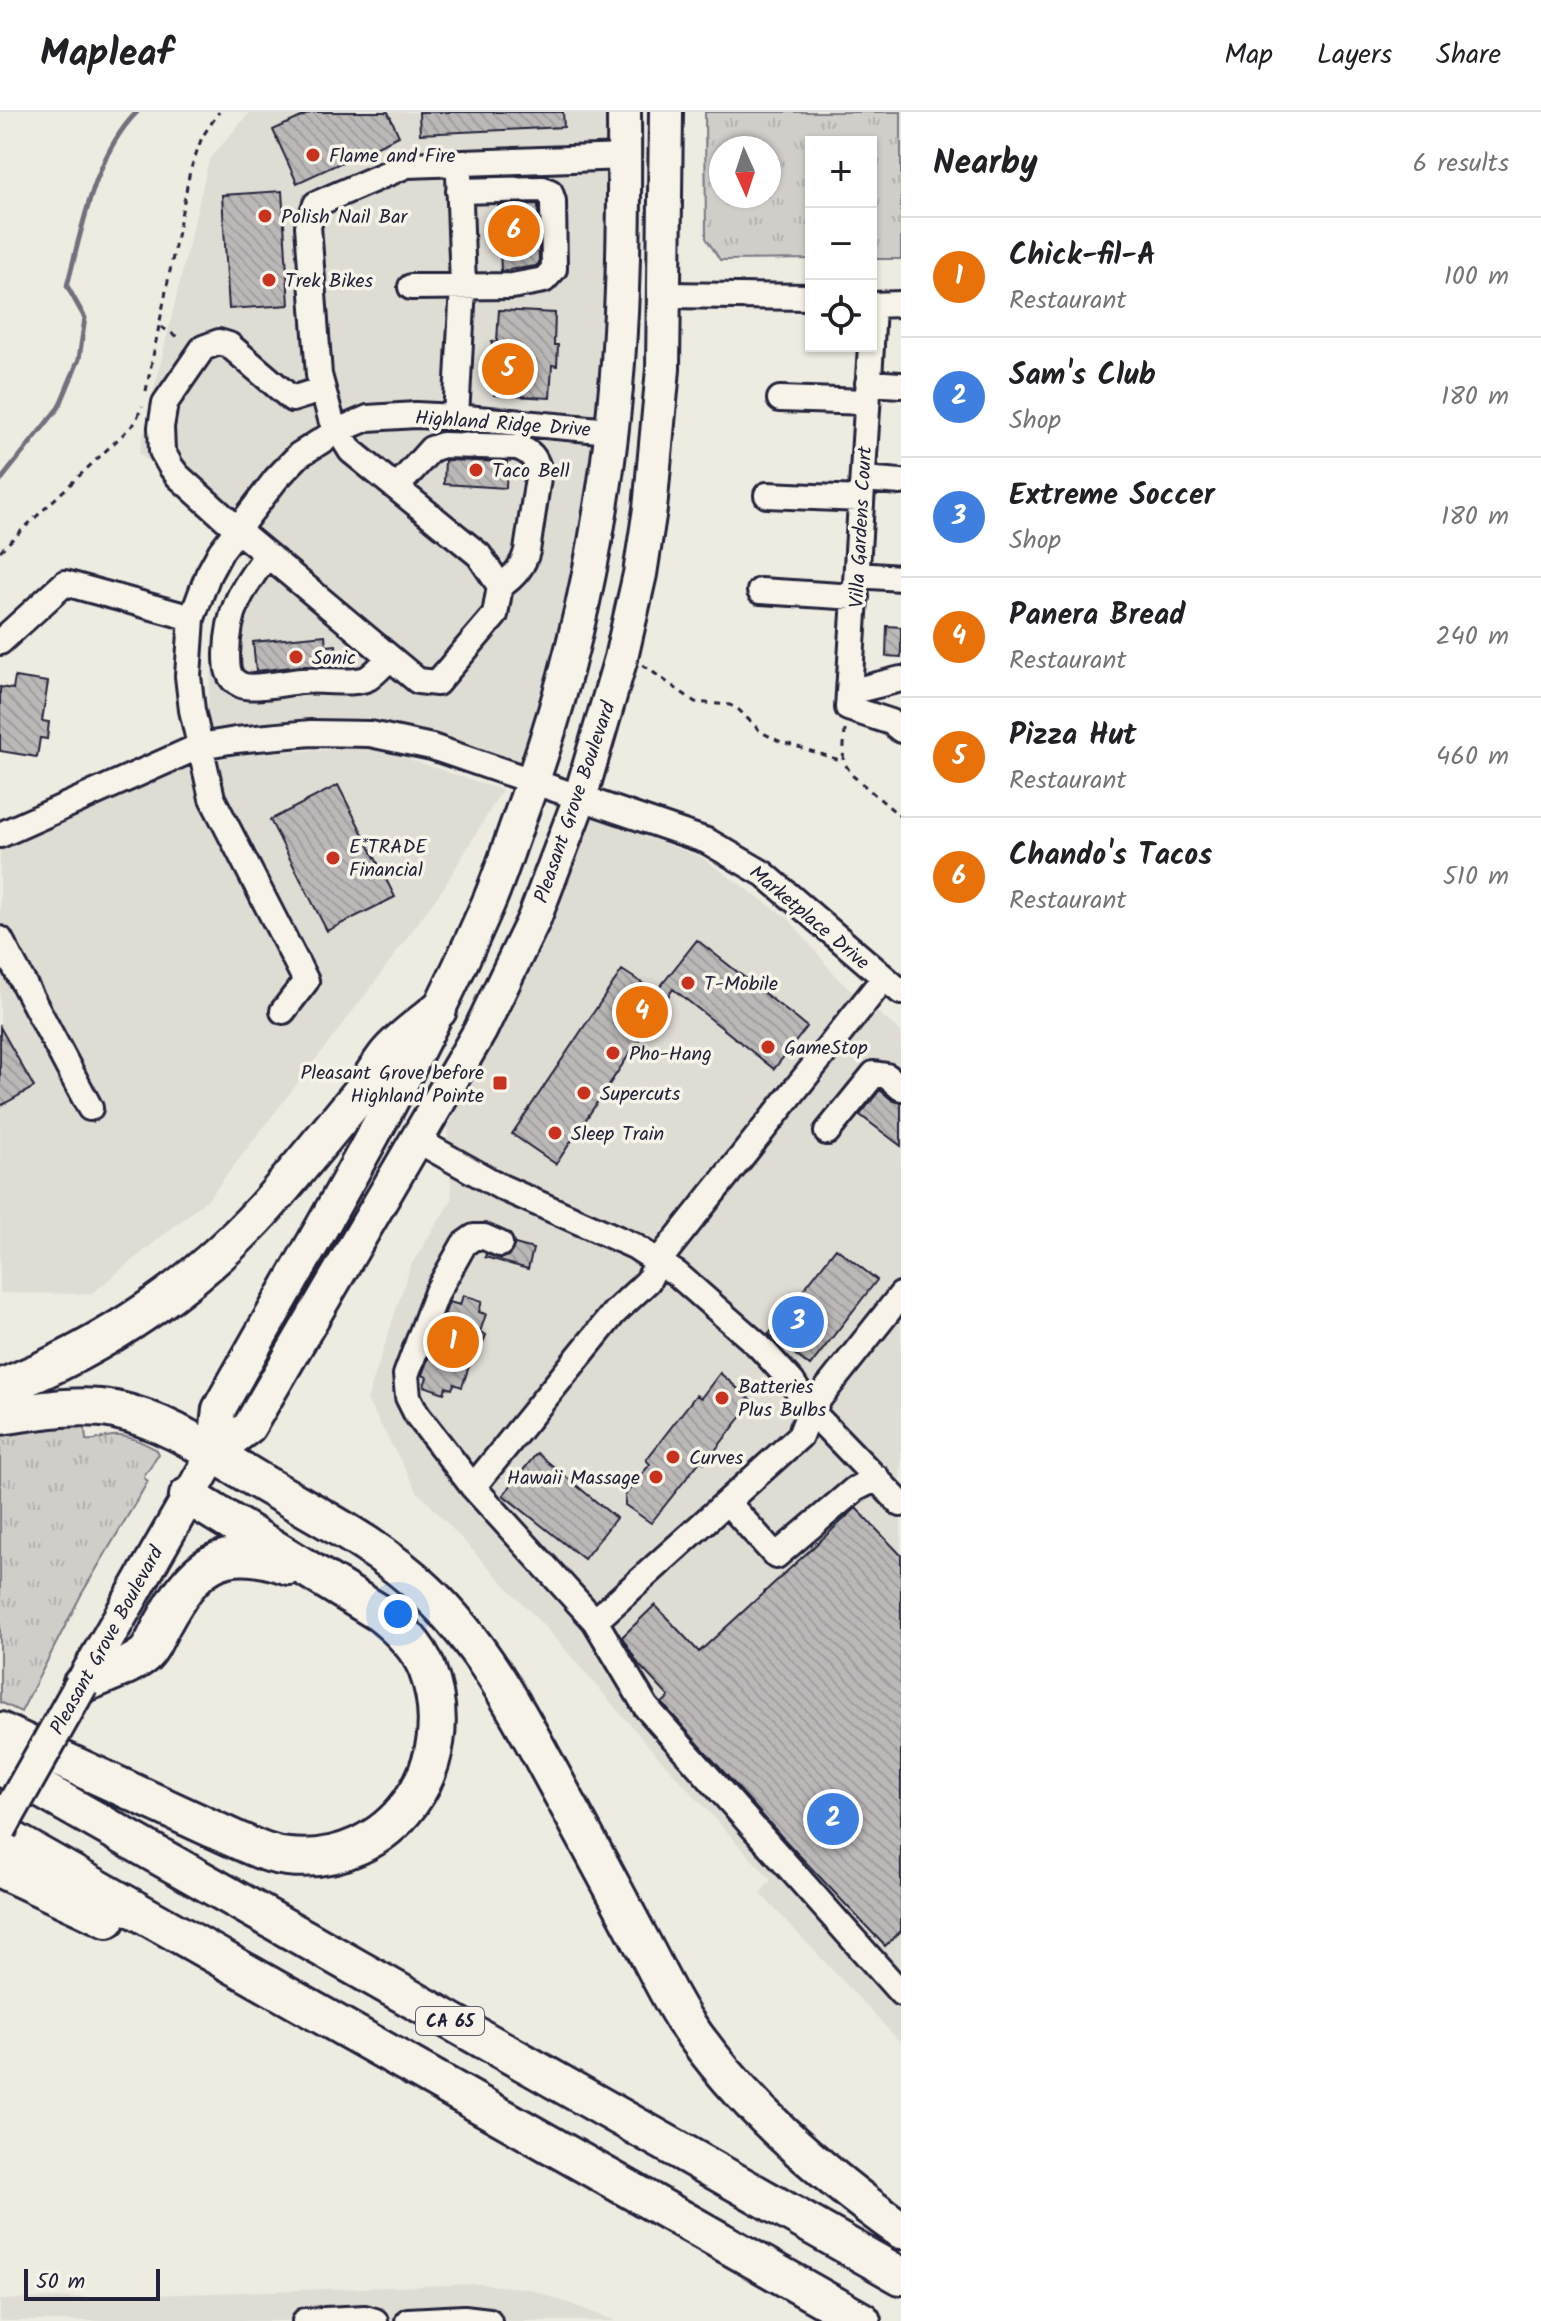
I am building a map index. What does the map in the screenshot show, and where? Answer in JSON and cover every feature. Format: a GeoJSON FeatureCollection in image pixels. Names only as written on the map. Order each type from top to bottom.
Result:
{"type":"FeatureCollection","features":[{"type":"Feature","properties":{"kind":"highway"},"geometry":{"type":"LineString","coordinates":[[0,1388],[71,1356],[123,1326],[170,1294],[223,1251],[276,1196],[389,1053],[438,1010]]}},
{"type":"Feature","properties":{"kind":"highway"},"geometry":{"type":"LineString","coordinates":[[0,1416],[79,1408],[112,1410],[167,1428],[380,1552],[424,1588],[464,1629],[501,1682],[683,2018],[727,2077],[763,2115],[821,2168],[901,2230]]}},
{"type":"Feature","properties":{"kind":"highway"},"geometry":{"type":"LineString","coordinates":[[0,1731],[262,1851],[286,1857],[310,1858],[357,1847],[396,1820],[424,1783],[436,1739],[438,1715],[427,1668],[416,1649],[401,1629],[381,1614],[188,1496]]}},
{"type":"Feature","properties":{"kind":"highway"},"geometry":{"type":"LineString","coordinates":[[81,1685],[145,1655],[173,1604],[204,1566],[228,1557],[251,1555],[318,1576]]}},
{"type":"Feature","properties":{"kind":"highway","name":"CA 65"},"geometry":{"type":"LineString","coordinates":[[0,1766],[901,2276]]}},
{"type":"Feature","properties":{"kind":"highway","name":"CA 65"},"geometry":{"type":"LineString","coordinates":[[0,1831],[185,1939],[862,2321]]}},
{"type":"Feature","properties":{"kind":"highway"},"geometry":{"type":"LineString","coordinates":[[0,1869],[119,1924],[185,1939]]}},
{"type":"Feature","properties":{"kind":"main road","name":"Pleasant Grove Boulevard"},"geometry":{"type":"LineString","coordinates":[[214,1453],[219,1409],[438,1010],[488,903],[533,782],[573,649],[602,505],[622,294],[624,112]]}},
{"type":"Feature","properties":{"kind":"main road"},"geometry":{"type":"LineString","coordinates":[[640,112],[644,124],[644,267],[653,288],[666,295]]}},
{"type":"Feature","properties":{"kind":"main road","name":"Pleasant Grove Boulevard"},"geometry":{"type":"LineString","coordinates":[[0,1831],[214,1453],[249,1427],[480,1031],[534,919],[580,798],[621,658],[640,574],[650,509],[662,382],[666,295],[666,112]]}},
{"type":"Feature","properties":{"kind":"street"},"geometry":{"type":"LineString","coordinates":[[321,390],[292,399],[229,345],[219,342],[203,348],[165,403],[161,427],[162,451],[178,476],[267,555],[418,681],[437,683],[495,615],[500,586],[479,555],[351,451],[337,431],[321,390],[308,226],[316,204],[407,165],[625,157]]}},
{"type":"Feature","properties":{"kind":"street"},"geometry":{"type":"LineString","coordinates":[[456,417],[463,286],[458,163]]}},
{"type":"Feature","properties":{"kind":"street"},"geometry":{"type":"LineString","coordinates":[[411,287],[512,286],[544,280],[554,269],[553,201],[550,192],[543,189],[459,191]]}},
{"type":"Feature","properties":{"kind":"street"},"geometry":{"type":"LineString","coordinates":[[666,295],[805,297]]}},
{"type":"Feature","properties":{"kind":"street"},"geometry":{"type":"LineString","coordinates":[[877,305],[901,304]]}},
{"type":"Feature","properties":{"kind":"street","name":"Villa Gardens Court"},"geometry":{"type":"LineString","coordinates":[[849,700],[871,352]]}},
{"type":"Feature","properties":{"kind":"street"},"geometry":{"type":"LineString","coordinates":[[780,399],[868,392],[901,385]]}},
{"type":"Feature","properties":{"kind":"street","name":"Highland Ridge Drive"},"geometry":{"type":"LineString","coordinates":[[283,1011],[306,981],[212,798],[200,746],[188,676],[192,618],[208,575],[237,529],[299,455],[337,431],[368,418],[416,415],[456,417],[611,431]]}},
{"type":"Feature","properties":{"kind":"street"},"geometry":{"type":"LineString","coordinates":[[397,487],[431,449],[443,445],[517,447],[528,451],[539,471],[527,551],[513,578],[500,586]]}},
{"type":"Feature","properties":{"kind":"street"},"geometry":{"type":"LineString","coordinates":[[767,495],[862,489],[901,482]]}},
{"type":"Feature","properties":{"kind":"street"},"geometry":{"type":"LineString","coordinates":[[267,555],[236,601],[228,626],[227,669],[233,681],[244,687],[316,679],[357,681],[368,678],[391,659]]}},
{"type":"Feature","properties":{"kind":"street"},"geometry":{"type":"LineString","coordinates":[[760,591],[856,586],[901,578]]}},
{"type":"Feature","properties":{"kind":"street"},"geometry":{"type":"LineString","coordinates":[[0,642],[65,583],[192,618]]}},
{"type":"Feature","properties":{"kind":"street"},"geometry":{"type":"LineString","coordinates":[[849,700],[901,679]]}},
{"type":"Feature","properties":{"kind":"street"},"geometry":{"type":"LineString","coordinates":[[849,700],[901,730]]}},
{"type":"Feature","properties":{"kind":"street","name":"Marketplace Drive"},"geometry":{"type":"LineString","coordinates":[[0,835],[200,746],[311,733],[370,734],[432,747],[707,841],[764,874],[892,985]]}},
{"type":"Feature","properties":{"kind":"street"},"geometry":{"type":"LineString","coordinates":[[0,939],[90,1108]]}},
{"type":"Feature","properties":{"kind":"street"},"geometry":{"type":"LineString","coordinates":[[473,1487],[614,1313],[648,1281],[657,1263],[892,985]]}},
{"type":"Feature","properties":{"kind":"street"},"geometry":{"type":"LineString","coordinates":[[827,1132],[874,1074],[887,1076],[901,1088]]}},
{"type":"Feature","properties":{"kind":"street"},"geometry":{"type":"LineString","coordinates":[[417,1140],[501,1187],[634,1246],[677,1274],[759,1346],[792,1382],[810,1410],[901,1504]]}},
{"type":"Feature","properties":{"kind":"street"},"geometry":{"type":"LineString","coordinates":[[500,1244],[484,1237],[474,1237],[464,1244],[437,1292],[406,1375],[408,1397],[417,1415],[473,1487],[595,1621],[646,1707],[901,1993]]}},
{"type":"Feature","properties":{"kind":"street"},"geometry":{"type":"LineString","coordinates":[[595,1621],[800,1436],[810,1410],[901,1295]]}},
{"type":"Feature","properties":{"kind":"street"},"geometry":{"type":"LineString","coordinates":[[727,1502],[776,1556],[855,1489],[877,1478]]}},
{"type":"Feature","properties":{"kind":"street"},"geometry":{"type":"LineString","coordinates":[[305,2321],[365,2318],[375,2321]]}},
{"type":"Feature","properties":{"kind":"street"},"geometry":{"type":"LineString","coordinates":[[408,2321],[464,2318],[489,2321]]}},
{"type":"Feature","properties":{"kind":"path"},"geometry":{"type":"LineString","coordinates":[[0,551],[135,423],[148,388],[190,171],[202,137],[219,112]]}},
{"type":"Feature","properties":{"kind":"path"},"geometry":{"type":"LineString","coordinates":[[161,327],[181,339]]}},
{"type":"Feature","properties":{"kind":"path"},"geometry":{"type":"LineString","coordinates":[[621,658],[649,667],[695,702],[730,705],[761,732],[779,741],[843,761]]}},
{"type":"Feature","properties":{"kind":"path"},"geometry":{"type":"LineString","coordinates":[[849,700],[842,744],[843,761],[853,776],[901,817]]}},
{"type":"Feature","properties":{"kind":"shaded area"},"geometry":{"type":"Polygon","coordinates":[[[250,112],[612,112],[614,222],[599,440],[565,619],[520,761],[436,735],[299,723],[205,733],[214,641],[245,560],[219,527],[139,453],[209,160],[250,112]]]}},
{"type":"Feature","properties":{"kind":"shaded area"},"geometry":{"type":"Polygon","coordinates":[[[376,748],[502,790],[444,887],[209,1198],[91,1294],[0,1293],[0,844],[170,770],[247,753],[376,748]]]}},
{"type":"Feature","properties":{"kind":"shaded area"},"geometry":{"type":"Polygon","coordinates":[[[590,816],[701,857],[789,919],[839,980],[901,1032],[901,2043],[760,1893],[771,1880],[555,1638],[417,1491],[367,1400],[410,1267],[452,1199],[447,1128],[590,816]]]}},
{"type":"Feature","properties":{"kind":"shaded area"},"geometry":{"type":"Polygon","coordinates":[[[481,2284],[530,2289],[616,2321],[0,2321],[0,2300],[481,2284]]]}},
{"type":"Feature","properties":{"kind":"green space"},"geometry":{"type":"Polygon","coordinates":[[[705,112],[901,112],[901,259],[877,259],[877,136],[805,136],[805,259],[720,260],[706,238],[705,112]]]}},
{"type":"Feature","properties":{"kind":"green space"},"geometry":{"type":"Polygon","coordinates":[[[92,1423],[85,1428],[86,1440],[124,1436],[157,1450],[159,1454],[145,1473],[144,1478],[148,1481],[81,1595],[21,1712],[0,1702],[0,1428],[92,1423]]]}},
{"type":"Feature","properties":{"kind":"building"},"geometry":{"type":"Polygon","coordinates":[[[312,112],[388,112],[399,136],[297,183],[273,130],[312,112]]]}},
{"type":"Feature","properties":{"kind":"building"},"geometry":{"type":"Polygon","coordinates":[[[419,112],[563,112],[564,127],[420,134],[419,112]]]}},
{"type":"Feature","properties":{"kind":"building"},"geometry":{"type":"Polygon","coordinates":[[[282,191],[289,305],[229,309],[222,195],[282,191]]]}},
{"type":"Feature","properties":{"kind":"building"},"geometry":{"type":"Polygon","coordinates":[[[538,204],[539,263],[501,271],[498,205],[538,204]]]}},
{"type":"Feature","properties":{"kind":"building"},"geometry":{"type":"Polygon","coordinates":[[[499,310],[555,313],[557,366],[552,365],[550,398],[494,395],[496,362],[491,362],[492,341],[497,341],[499,310]]]}},
{"type":"Feature","properties":{"kind":"building","name":"Taco Bell"},"geometry":{"type":"Polygon","coordinates":[[[445,460],[507,462],[506,488],[444,484],[445,460]]]}},
{"type":"Feature","properties":{"kind":"building"},"geometry":{"type":"Polygon","coordinates":[[[887,626],[901,627],[901,657],[886,656],[887,626]]]}},
{"type":"Feature","properties":{"kind":"building","name":"Sonic"},"geometry":{"type":"Polygon","coordinates":[[[325,635],[326,646],[336,645],[338,666],[256,671],[253,642],[325,635]]]}},
{"type":"Feature","properties":{"kind":"building"},"geometry":{"type":"Polygon","coordinates":[[[15,677],[48,682],[42,721],[49,722],[47,739],[40,738],[37,757],[0,751],[0,687],[13,689],[15,677]]]}},
{"type":"Feature","properties":{"kind":"building","name":"E*TRADE Financial"},"geometry":{"type":"Polygon","coordinates":[[[338,785],[395,897],[327,931],[270,820],[338,785]]]}},
{"type":"Feature","properties":{"kind":"building"},"geometry":{"type":"Polygon","coordinates":[[[697,940],[807,1027],[774,1069],[673,989],[556,1164],[512,1134],[622,970],[656,992],[697,940]]]}},
{"type":"Feature","properties":{"kind":"building"},"geometry":{"type":"Polygon","coordinates":[[[0,1027],[34,1087],[0,1106],[0,1027]]]}},
{"type":"Feature","properties":{"kind":"building"},"geometry":{"type":"Polygon","coordinates":[[[880,1090],[901,1103],[901,1146],[860,1115],[880,1090]]]}},
{"type":"Feature","properties":{"kind":"building"},"geometry":{"type":"Polygon","coordinates":[[[515,1244],[533,1249],[528,1269],[485,1257],[486,1254],[501,1259],[508,1256],[515,1244]]]}},
{"type":"Feature","properties":{"kind":"building"},"geometry":{"type":"Polygon","coordinates":[[[836,1248],[877,1280],[810,1366],[769,1334],[836,1248]]]}},
{"type":"Feature","properties":{"kind":"building"},"geometry":{"type":"Polygon","coordinates":[[[463,1295],[482,1301],[479,1312],[486,1314],[480,1332],[486,1335],[480,1351],[475,1349],[462,1387],[454,1384],[452,1389],[446,1387],[444,1393],[424,1386],[427,1377],[422,1375],[449,1302],[460,1305],[463,1295]]]}},
{"type":"Feature","properties":{"kind":"building"},"geometry":{"type":"Polygon","coordinates":[[[720,1373],[753,1402],[705,1463],[701,1460],[651,1523],[625,1505],[625,1495],[650,1464],[646,1460],[696,1395],[701,1398],[720,1373]]]}},
{"type":"Feature","properties":{"kind":"building"},"geometry":{"type":"Polygon","coordinates":[[[537,1453],[616,1518],[584,1559],[503,1495],[537,1453]]]}},
{"type":"Feature","properties":{"kind":"building"},"geometry":{"type":"Polygon","coordinates":[[[856,1508],[901,1555],[901,1931],[885,1946],[662,1703],[669,1697],[639,1665],[622,1637],[655,1605],[699,1652],[856,1508]]]}},
{"type":"Feature","properties":{"kind":"waterway"},"geometry":{"type":"LineString","coordinates":[[0,481],[59,407],[79,359],[85,318],[67,286],[84,218],[100,171],[110,149],[137,112]]}},
{"type":"Feature","properties":{"kind":"place","name":"Flame and Fire"},"geometry":{"type":"Point","coordinates":[313,155]}},
{"type":"Feature","properties":{"kind":"place","name":"Polish Nail Bar"},"geometry":{"type":"Point","coordinates":[265,216]}},
{"type":"Feature","properties":{"kind":"place","name":"Chando's Tacos"},"geometry":{"type":"Point","coordinates":[514,231]}},
{"type":"Feature","properties":{"kind":"place","name":"Trek Bikes"},"geometry":{"type":"Point","coordinates":[269,280]}},
{"type":"Feature","properties":{"kind":"place","name":"Pizza Hut"},"geometry":{"type":"Point","coordinates":[508,369]}},
{"type":"Feature","properties":{"kind":"place","name":"Taco Bell"},"geometry":{"type":"Point","coordinates":[476,470]}},
{"type":"Feature","properties":{"kind":"place","name":"Sonic"},"geometry":{"type":"Point","coordinates":[296,657]}},
{"type":"Feature","properties":{"kind":"place","name":"E*TRADE Financial"},"geometry":{"type":"Point","coordinates":[333,858]}},
{"type":"Feature","properties":{"kind":"place","name":"T-Mobile"},"geometry":{"type":"Point","coordinates":[688,983]}},
{"type":"Feature","properties":{"kind":"place","name":"Panera Bread"},"geometry":{"type":"Point","coordinates":[642,1012]}},
{"type":"Feature","properties":{"kind":"place","name":"GameStop"},"geometry":{"type":"Point","coordinates":[768,1047]}},
{"type":"Feature","properties":{"kind":"place","name":"Pho-Hang"},"geometry":{"type":"Point","coordinates":[613,1053]}},
{"type":"Feature","properties":{"kind":"place","name":"Pleasant Grove before Highland Pointe"},"geometry":{"type":"Point","coordinates":[500,1083]}},
{"type":"Feature","properties":{"kind":"place","name":"Supercuts"},"geometry":{"type":"Point","coordinates":[584,1093]}},
{"type":"Feature","properties":{"kind":"place","name":"Sleep Train"},"geometry":{"type":"Point","coordinates":[555,1133]}},
{"type":"Feature","properties":{"kind":"place","name":"Extreme Soccer"},"geometry":{"type":"Point","coordinates":[798,1322]}},
{"type":"Feature","properties":{"kind":"place","name":"Chick-fil-A"},"geometry":{"type":"Point","coordinates":[453,1342]}},
{"type":"Feature","properties":{"kind":"place","name":"Batteries Plus Bulbs"},"geometry":{"type":"Point","coordinates":[722,1398]}},
{"type":"Feature","properties":{"kind":"place","name":"Curves"},"geometry":{"type":"Point","coordinates":[673,1457]}},
{"type":"Feature","properties":{"kind":"place","name":"Hawaii Massage"},"geometry":{"type":"Point","coordinates":[656,1477]}},
{"type":"Feature","properties":{"kind":"place","name":"Sam's Club"},"geometry":{"type":"Point","coordinates":[833,1819]}}]}
